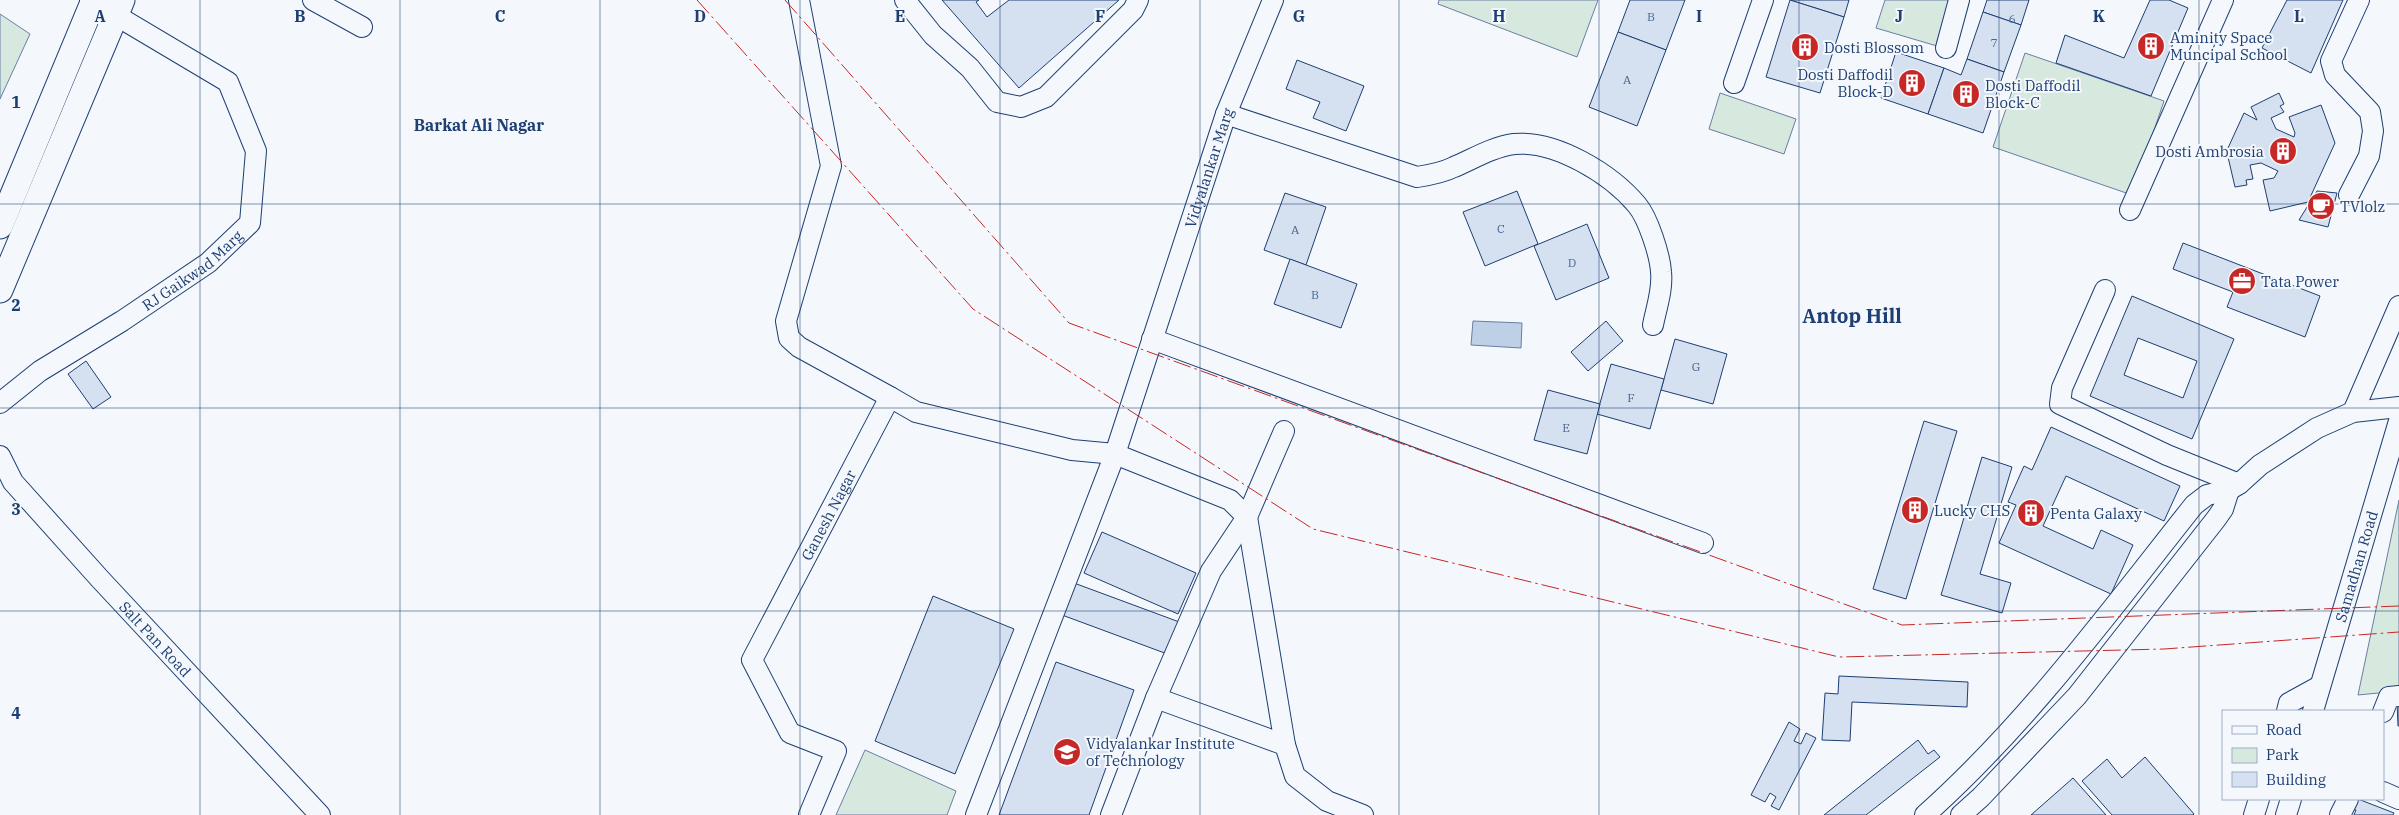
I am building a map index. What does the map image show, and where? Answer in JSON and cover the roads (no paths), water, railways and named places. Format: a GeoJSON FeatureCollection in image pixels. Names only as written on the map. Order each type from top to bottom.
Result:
{"type":"FeatureCollection","features":[{"type":"Feature","properties":{"kind":"main road"},"geometry":{"type":"LineString","coordinates":[[0,226],[92,1]]}},
{"type":"Feature","properties":{"kind":"main road"},"geometry":{"type":"LineString","coordinates":[[0,290],[119,7]]}},
{"type":"Feature","properties":{"kind":"street"},"geometry":{"type":"LineString","coordinates":[[313,0],[362,27]]}},
{"type":"Feature","properties":{"kind":"street"},"geometry":{"type":"LineString","coordinates":[[799,0],[831,166],[786,321],[789,338],[799,347],[916,412],[1072,450],[1115,454],[1230,500],[1247,517],[1285,745],[1295,776],[1327,801],[1363,815]]}},
{"type":"Feature","properties":{"kind":"street"},"geometry":{"type":"LineString","coordinates":[[905,0],[933,35],[970,68],[997,102],[1021,107],[1046,97],[1133,10],[1138,0]]}},
{"type":"Feature","properties":{"kind":"street","name":"Vidyalankar Marg"},"geometry":{"type":"LineString","coordinates":[[976,815],[1115,454],[1226,114],[1273,0]]}},
{"type":"Feature","properties":{"kind":"street"},"geometry":{"type":"LineString","coordinates":[[1734,83],[1763,0]]}},
{"type":"Feature","properties":{"kind":"street"},"geometry":{"type":"LineString","coordinates":[[1946,48],[1959,0]]}},
{"type":"Feature","properties":{"kind":"street"},"geometry":{"type":"LineString","coordinates":[[2130,210],[2222,0]]}},
{"type":"Feature","properties":{"kind":"street"},"geometry":{"type":"LineString","coordinates":[[2349,195],[2369,156],[2374,132],[2370,112],[2336,75],[2331,61],[2359,0]]}},
{"type":"Feature","properties":{"kind":"street","name":"RJ Gaikwad Marg"},"geometry":{"type":"LineString","coordinates":[[0,403],[40,371],[122,321],[208,263],[250,223],[256,151],[228,82],[119,7],[92,1]]}},
{"type":"Feature","properties":{"kind":"street"},"geometry":{"type":"LineString","coordinates":[[1226,114],[1417,177],[1436,174],[1487,151],[1514,144],[1537,145],[1577,158],[1612,181],[1639,206],[1659,258],[1662,274],[1653,325]]}},
{"type":"Feature","properties":{"kind":"street"},"geometry":{"type":"LineString","coordinates":[[2105,290],[2062,388],[2060,404],[2234,487]]}},
{"type":"Feature","properties":{"kind":"street"},"geometry":{"type":"LineString","coordinates":[[2353,412],[2399,306]]}},
{"type":"Feature","properties":{"kind":"street"},"geometry":{"type":"LineString","coordinates":[[1152,339],[1703,543]]}},
{"type":"Feature","properties":{"kind":"street","name":"Ganesh Nagar"},"geometry":{"type":"LineString","coordinates":[[808,815],[836,751],[790,733],[752,660],[890,397]]}},
{"type":"Feature","properties":{"kind":"street"},"geometry":{"type":"LineString","coordinates":[[1961,815],[2083,688],[2216,519],[2234,487],[2260,465],[2317,428],[2353,412],[2399,407]]}},
{"type":"Feature","properties":{"kind":"street","name":"Samadhan Road"},"geometry":{"type":"LineString","coordinates":[[2314,710],[2399,421]]}},
{"type":"Feature","properties":{"kind":"street"},"geometry":{"type":"LineString","coordinates":[[1111,815],[1156,698],[1211,571],[1247,517],[1284,431]]}},
{"type":"Feature","properties":{"kind":"street","name":"Salt Pan Road"},"geometry":{"type":"LineString","coordinates":[[0,456],[13,482],[113,594],[320,815]]}},
{"type":"Feature","properties":{"kind":"street"},"geometry":{"type":"LineString","coordinates":[[1925,815],[1953,790],[2049,689],[2194,504],[2207,495],[2234,487]]}},
{"type":"Feature","properties":{"kind":"street"},"geometry":{"type":"LineString","coordinates":[[2287,710],[2289,703],[2320,686]]}},
{"type":"Feature","properties":{"kind":"street"},"geometry":{"type":"LineString","coordinates":[[2384,710],[2388,697],[2399,696]]}},
{"type":"Feature","properties":{"kind":"street"},"geometry":{"type":"LineString","coordinates":[[1156,698],[1285,745]]}},
{"type":"Feature","properties":{"kind":"street"},"geometry":{"type":"LineString","coordinates":[[1992,749],[2008,768]]}},
{"type":"Feature","properties":{"kind":"street"},"geometry":{"type":"LineString","coordinates":[[2384,792],[2399,790]]}},
{"type":"Feature","properties":{"kind":"street"},"geometry":{"type":"LineString","coordinates":[[2384,792],[2399,799]]}},
{"type":"Feature","properties":{"kind":"street"},"geometry":{"type":"LineString","coordinates":[[2254,815],[2259,800]]}},
{"type":"Feature","properties":{"kind":"street"},"geometry":{"type":"LineString","coordinates":[[2286,815],[2290,800]]}},
{"type":"Feature","properties":{"kind":"street"},"geometry":{"type":"LineString","coordinates":[[2340,815],[2348,800]]}},
{"type":"Feature","properties":{"kind":"water"},"geometry":{"type":"Polygon","coordinates":[[[1473,321],[1522,323],[1521,348],[1471,345],[1473,321]]]}},
{"type":"Feature","properties":{"kind":"place","name":"Aminity Space Muncipal School"},"geometry":{"type":"Point","coordinates":[2151,46]}},
{"type":"Feature","properties":{"kind":"place","name":"Dosti Blossom"},"geometry":{"type":"Point","coordinates":[1805,47]}},
{"type":"Feature","properties":{"kind":"place","name":"Dosti Daffodil Block-D"},"geometry":{"type":"Point","coordinates":[1912,83]}},
{"type":"Feature","properties":{"kind":"place","name":"Dosti Daffodil Block-C"},"geometry":{"type":"Point","coordinates":[1966,94]}},
{"type":"Feature","properties":{"kind":"place","name":"Dosti Ambrosia"},"geometry":{"type":"Point","coordinates":[2283,151]}},
{"type":"Feature","properties":{"kind":"place","name":"TVlolz"},"geometry":{"type":"Point","coordinates":[2321,206]}},
{"type":"Feature","properties":{"kind":"place","name":"Tata Power"},"geometry":{"type":"Point","coordinates":[2242,281]}},
{"type":"Feature","properties":{"kind":"place","name":"Lucky CHS"},"geometry":{"type":"Point","coordinates":[1915,510]}},
{"type":"Feature","properties":{"kind":"place","name":"Penta Galaxy"},"geometry":{"type":"Point","coordinates":[2031,513]}},
{"type":"Feature","properties":{"kind":"place","name":"Vidyalankar Institute of Technology"},"geometry":{"type":"Point","coordinates":[1067,752]}},
{"type":"Feature","properties":{"kind":"district","name":"Barkat Ali Nagar"},"geometry":{"type":"Point","coordinates":[479,125]}},
{"type":"Feature","properties":{"kind":"district","name":"Antop Hill"},"geometry":{"type":"Point","coordinates":[1852,315]}}]}
